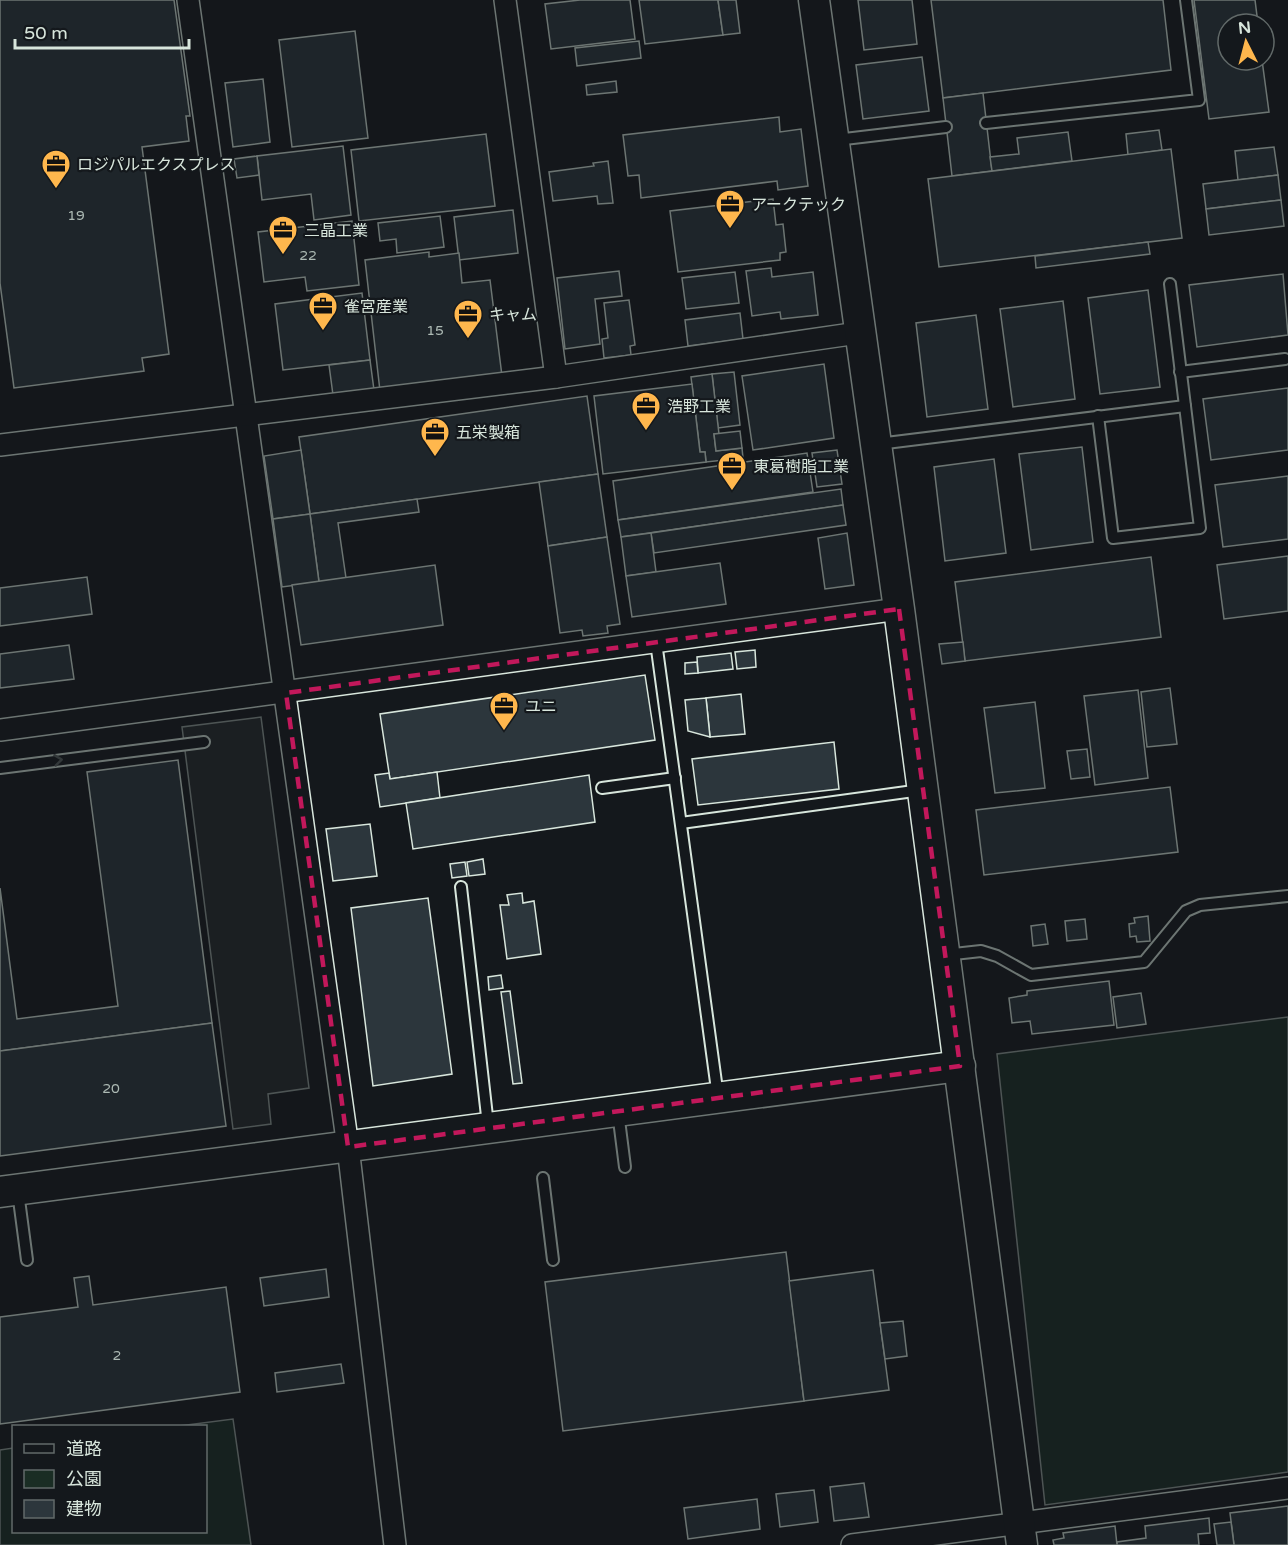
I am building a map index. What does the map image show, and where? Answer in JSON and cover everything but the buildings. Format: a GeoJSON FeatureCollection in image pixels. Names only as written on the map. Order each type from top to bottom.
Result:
{"type":"FeatureCollection","features":[{"type":"Feature","properties":{"kind":"street"},"geometry":{"type":"LineString","coordinates":[[188,0],[348,1147],[395,1545]]}},
{"type":"Feature","properties":{"kind":"street"},"geometry":{"type":"LineString","coordinates":[[505,0],[556,377]]}},
{"type":"Feature","properties":{"kind":"street"},"geometry":{"type":"LineString","coordinates":[[814,0],[858,333],[899,609],[1020,1533]]}},
{"type":"Feature","properties":{"kind":"street"},"geometry":{"type":"LineString","coordinates":[[0,445],[556,377],[858,333]]}},
{"type":"Feature","properties":{"kind":"street"},"geometry":{"type":"LineString","coordinates":[[0,730],[899,609]]}},
{"type":"Feature","properties":{"kind":"street"},"geometry":{"type":"LineString","coordinates":[[9,1191],[960,1066]]}},
{"type":"Feature","properties":{"kind":"street"},"geometry":{"type":"LineString","coordinates":[[852,1545],[1020,1533],[1288,1488]]}},
{"type":"Feature","properties":{"kind":"lane"},"geometry":{"type":"LineString","coordinates":[[986,123],[1199,100],[1186,0]]}},
{"type":"Feature","properties":{"kind":"lane"},"geometry":{"type":"LineString","coordinates":[[832,140],[946,127]]}},
{"type":"Feature","properties":{"kind":"lane"},"geometry":{"type":"LineString","coordinates":[[1098,416],[1113,538],[1200,528],[1170,284]]}},
{"type":"Feature","properties":{"kind":"lane"},"geometry":{"type":"LineString","coordinates":[[1180,372],[1285,360]]}},
{"type":"Feature","properties":{"kind":"lane"},"geometry":{"type":"LineString","coordinates":[[875,444],[1185,406]]}},
{"type":"Feature","properties":{"kind":"lane"},"geometry":{"type":"LineString","coordinates":[[656,642],[718,1098]]}},
{"type":"Feature","properties":{"kind":"lane"},"geometry":{"type":"LineString","coordinates":[[0,768],[204,742]]}},
{"type":"Feature","properties":{"kind":"lane"},"geometry":{"type":"LineString","coordinates":[[602,788],[675,778]]}},
{"type":"Feature","properties":{"kind":"lane"},"geometry":{"type":"LineString","coordinates":[[681,823],[923,790]]}},
{"type":"Feature","properties":{"kind":"lane"},"geometry":{"type":"LineString","coordinates":[[461,887],[488,1128]]}},
{"type":"Feature","properties":{"kind":"lane"},"geometry":{"type":"LineString","coordinates":[[945,955],[981,951],[997,956],[1031,975],[1144,962],[1186,911],[1200,905],[1288,896]]}},
{"type":"Feature","properties":{"kind":"lane"},"geometry":{"type":"LineString","coordinates":[[618,1111],[625,1167]]}},
{"type":"Feature","properties":{"kind":"lane"},"geometry":{"type":"LineString","coordinates":[[543,1178],[553,1260]]}},
{"type":"Feature","properties":{"kind":"lane"},"geometry":{"type":"LineString","coordinates":[[9,1191],[27,1260]]}},
{"type":"Feature","properties":{"kind":"highlighted area"},"geometry":{"type":"Polygon","coordinates":[[[899,609],[960,1066],[348,1147],[286,693],[899,609]]]}},
{"type":"Feature","properties":{"kind":"green space"},"geometry":{"type":"Polygon","coordinates":[[[1288,1017],[1288,1472],[1045,1505],[997,1054],[1288,1017]]]}},
{"type":"Feature","properties":{"kind":"green space"},"geometry":{"type":"Polygon","coordinates":[[[233,1419],[251,1545],[0,1545],[0,1450],[12,1448],[12,1533],[207,1533],[207,1425],[187,1425],[233,1419]]]}},
{"type":"Feature","properties":{"kind":"shaded area"},"geometry":{"type":"Polygon","coordinates":[[[261,717],[309,1088],[268,1094],[271,1124],[233,1129],[182,727],[261,717]]]}},
{"type":"Feature","properties":{"kind":"place","name":"ロジパルエクスプレス"},"geometry":{"type":"Point","coordinates":[56,190]}},
{"type":"Feature","properties":{"kind":"place","name":"アークテック"},"geometry":{"type":"Point","coordinates":[730,230]}},
{"type":"Feature","properties":{"kind":"place","name":"三晶工業"},"geometry":{"type":"Point","coordinates":[283,256]}},
{"type":"Feature","properties":{"kind":"place","name":"雀宮産業"},"geometry":{"type":"Point","coordinates":[323,332]}},
{"type":"Feature","properties":{"kind":"place","name":"キャム"},"geometry":{"type":"Point","coordinates":[468,340]}},
{"type":"Feature","properties":{"kind":"place","name":"浩野工業"},"geometry":{"type":"Point","coordinates":[646,432]}},
{"type":"Feature","properties":{"kind":"place","name":"五栄製箱"},"geometry":{"type":"Point","coordinates":[435,458]}},
{"type":"Feature","properties":{"kind":"place","name":"東葛樹脂工業"},"geometry":{"type":"Point","coordinates":[732,492]}},
{"type":"Feature","properties":{"kind":"place","name":"ユニ"},"geometry":{"type":"Point","coordinates":[504,732]}}]}
